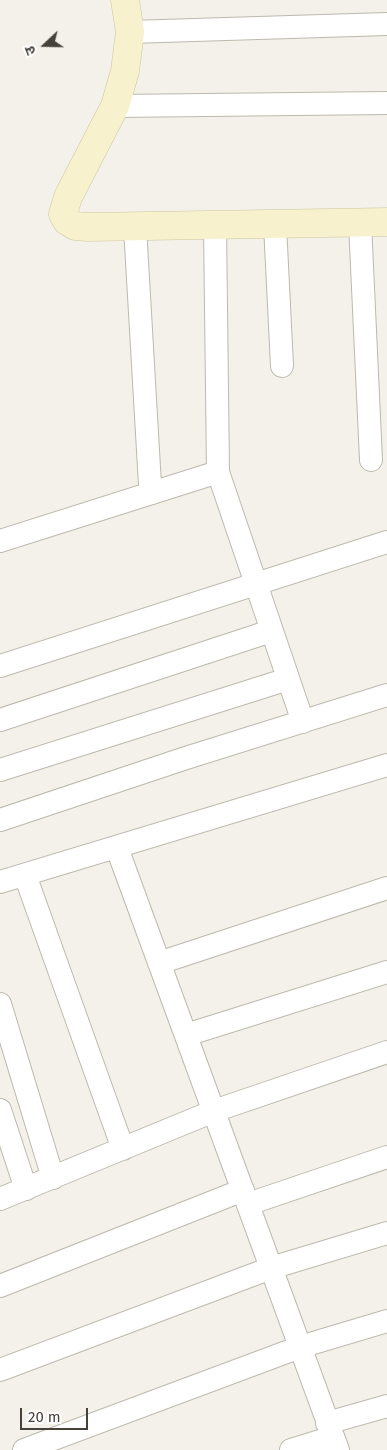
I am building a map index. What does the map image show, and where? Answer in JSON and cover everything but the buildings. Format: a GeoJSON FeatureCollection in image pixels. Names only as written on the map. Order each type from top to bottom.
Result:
{"type":"FeatureCollection","features":[{"type":"Feature","properties":{"kind":"street"},"geometry":{"type":"LineString","coordinates":[[126,0],[130,32],[125,71],[115,106],[68,197],[63,214],[67,221],[75,226],[135,227],[387,222]]}},
{"type":"Feature","properties":{"kind":"street"},"geometry":{"type":"LineString","coordinates":[[130,32],[387,24]]}},
{"type":"Feature","properties":{"kind":"street"},"geometry":{"type":"LineString","coordinates":[[115,106],[387,103]]}},
{"type":"Feature","properties":{"kind":"street"},"geometry":{"type":"LineString","coordinates":[[275,224],[282,366]]}},
{"type":"Feature","properties":{"kind":"street"},"geometry":{"type":"LineString","coordinates":[[360,224],[371,460]]}},
{"type":"Feature","properties":{"kind":"street"},"geometry":{"type":"LineString","coordinates":[[215,225],[218,472],[303,722]]}},
{"type":"Feature","properties":{"kind":"street"},"geometry":{"type":"LineString","coordinates":[[135,227],[152,493]]}},
{"type":"Feature","properties":{"kind":"street"},"geometry":{"type":"LineString","coordinates":[[0,541],[218,472]]}},
{"type":"Feature","properties":{"kind":"street"},"geometry":{"type":"LineString","coordinates":[[0,666],[387,542]]}},
{"type":"Feature","properties":{"kind":"street"},"geometry":{"type":"LineString","coordinates":[[0,720],[271,631]]}},
{"type":"Feature","properties":{"kind":"street"},"geometry":{"type":"LineString","coordinates":[[0,770],[288,679]]}},
{"type":"Feature","properties":{"kind":"street"},"geometry":{"type":"LineString","coordinates":[[0,820],[387,696]]}},
{"type":"Feature","properties":{"kind":"street"},"geometry":{"type":"LineString","coordinates":[[0,882],[387,765]]}},
{"type":"Feature","properties":{"kind":"street"},"geometry":{"type":"LineString","coordinates":[[116,848],[160,963],[332,1437]]}},
{"type":"Feature","properties":{"kind":"street"},"geometry":{"type":"LineString","coordinates":[[24,875],[123,1149]]}},
{"type":"Feature","properties":{"kind":"street"},"geometry":{"type":"LineString","coordinates":[[160,963],[387,888]]}},
{"type":"Feature","properties":{"kind":"street"},"geometry":{"type":"LineString","coordinates":[[186,1035],[387,972]]}},
{"type":"Feature","properties":{"kind":"street"},"geometry":{"type":"LineString","coordinates":[[0,1004],[53,1178]]}},
{"type":"Feature","properties":{"kind":"street"},"geometry":{"type":"LineString","coordinates":[[0,1200],[214,1111],[387,1052]]}},
{"type":"Feature","properties":{"kind":"street"},"geometry":{"type":"LineString","coordinates":[[0,1110],[26,1189]]}},
{"type":"Feature","properties":{"kind":"street"},"geometry":{"type":"LineString","coordinates":[[0,1286],[245,1197],[387,1157]]}},
{"type":"Feature","properties":{"kind":"street"},"geometry":{"type":"LineString","coordinates":[[0,1370],[271,1268],[387,1233]]}},
{"type":"Feature","properties":{"kind":"street"},"geometry":{"type":"LineString","coordinates":[[24,1450],[300,1347],[387,1321]]}},
{"type":"Feature","properties":{"kind":"street"},"geometry":{"type":"LineString","coordinates":[[290,1450],[332,1437],[387,1406]]}}]}
